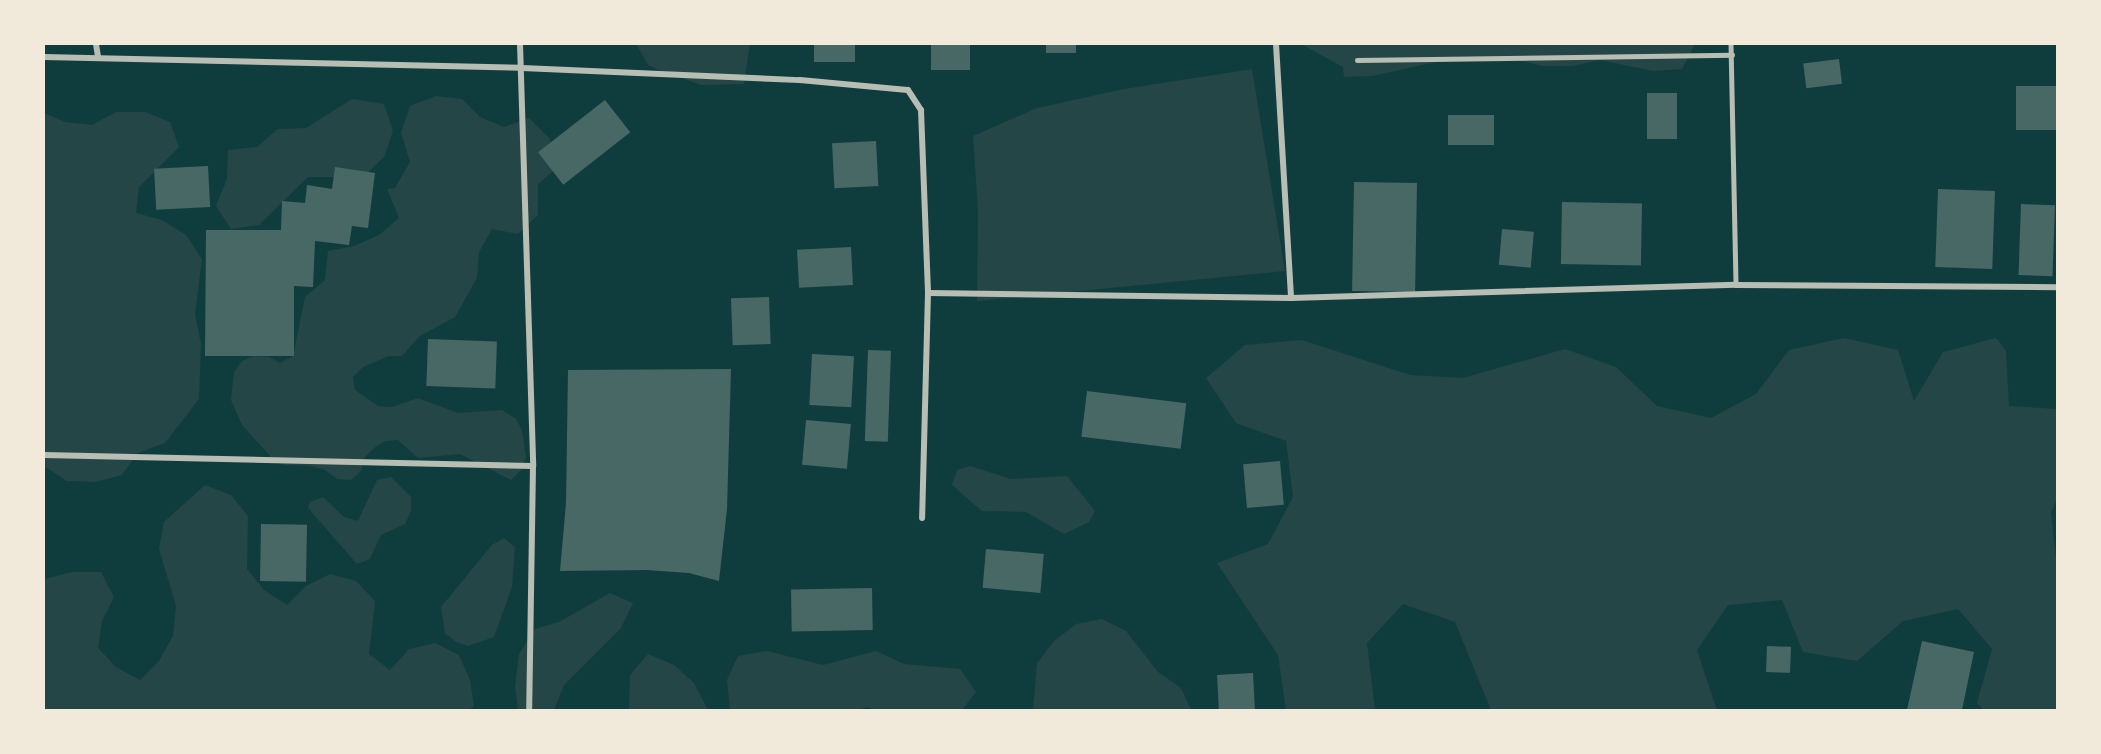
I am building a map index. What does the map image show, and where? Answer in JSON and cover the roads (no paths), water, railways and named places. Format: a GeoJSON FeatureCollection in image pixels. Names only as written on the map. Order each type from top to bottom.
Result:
{"type":"FeatureCollection","features":[{"type":"Feature","properties":{"kind":"street"},"geometry":{"type":"LineString","coordinates":[[96,44],[98,56]]}},
{"type":"Feature","properties":{"kind":"street"},"geometry":{"type":"LineString","coordinates":[[520,44],[533,466],[529,711]]}},
{"type":"Feature","properties":{"kind":"street"},"geometry":{"type":"LineString","coordinates":[[1276,44],[1291,298]]}},
{"type":"Feature","properties":{"kind":"street"},"geometry":{"type":"LineString","coordinates":[[44,57],[98,56],[522,68],[800,80],[908,90],[921,110],[928,293],[922,518]]}},
{"type":"Feature","properties":{"kind":"street"},"geometry":{"type":"LineString","coordinates":[[928,293],[1291,298],[1736,285],[2058,287]]}},
{"type":"Feature","properties":{"kind":"street"},"geometry":{"type":"LineString","coordinates":[[44,455],[533,466]]}},
{"type":"Feature","properties":{"kind":"lane"},"geometry":{"type":"LineString","coordinates":[[1731,44],[1736,285]]}},
{"type":"Feature","properties":{"kind":"lane"},"geometry":{"type":"LineString","coordinates":[[1357,60],[1732,55]]}}]}
